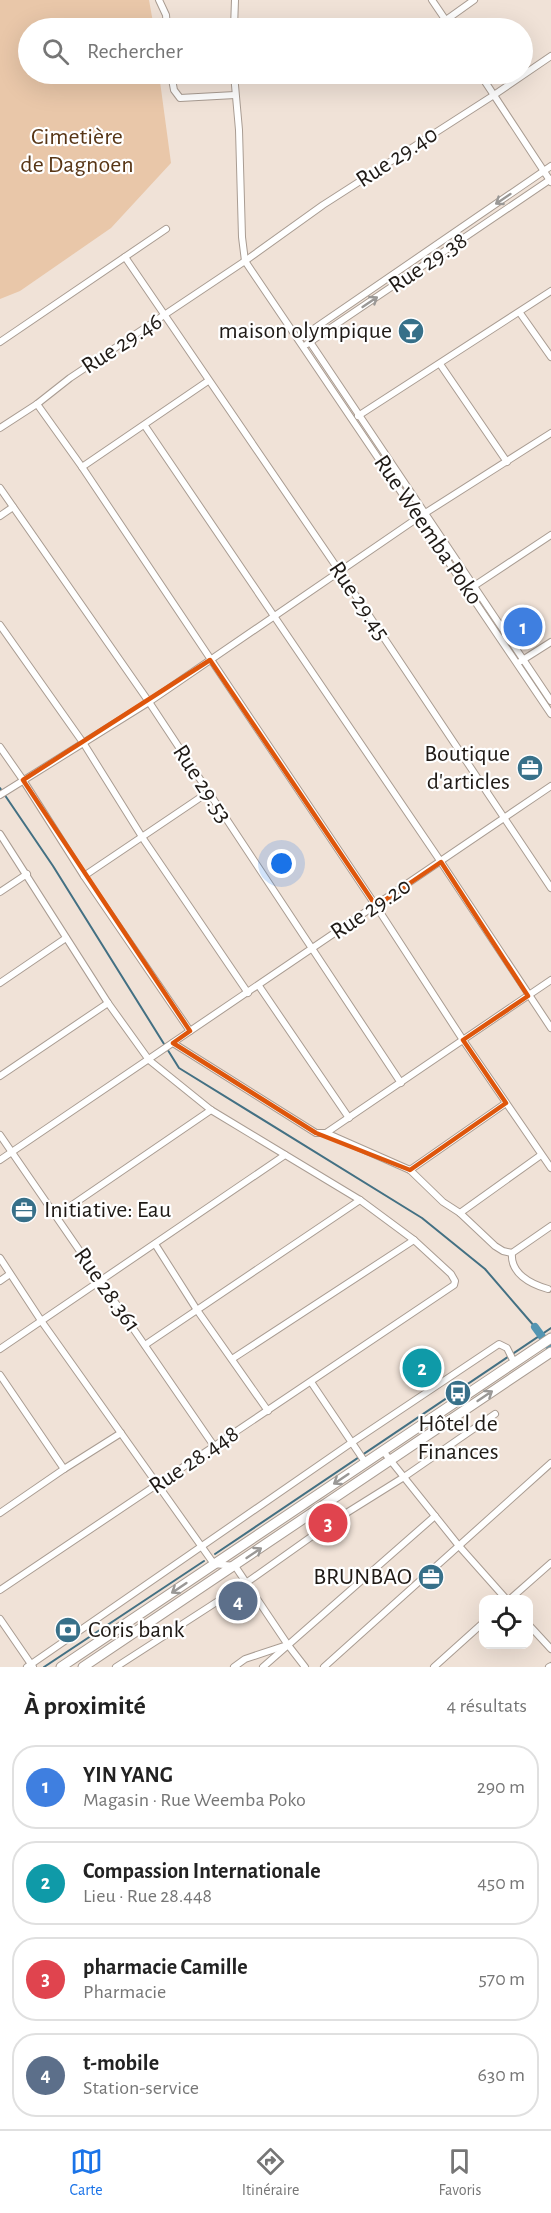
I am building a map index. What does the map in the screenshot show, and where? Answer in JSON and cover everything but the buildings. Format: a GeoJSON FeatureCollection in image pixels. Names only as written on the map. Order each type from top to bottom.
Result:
{"type":"FeatureCollection","features":[{"type":"Feature","properties":{"kind":"main road"},"geometry":{"type":"LineString","coordinates":[[61,1667],[551,1338]]}},
{"type":"Feature","properties":{"kind":"main road"},"geometry":{"type":"LineString","coordinates":[[83,1667],[551,1352]]}},
{"type":"Feature","properties":{"kind":"street"},"geometry":{"type":"LineString","coordinates":[[159,0],[166,18]]}},
{"type":"Feature","properties":{"kind":"street"},"geometry":{"type":"LineString","coordinates":[[234,0],[234,18]]}},
{"type":"Feature","properties":{"kind":"street"},"geometry":{"type":"LineString","coordinates":[[432,0],[445,18]]}},
{"type":"Feature","properties":{"kind":"street"},"geometry":{"type":"LineString","coordinates":[[449,18],[474,0]]}},
{"type":"Feature","properties":{"kind":"street","name":"Rue 29.40"},"geometry":{"type":"LineString","coordinates":[[533,68],[551,56]]}},
{"type":"Feature","properties":{"kind":"street"},"geometry":{"type":"LineString","coordinates":[[172,84],[180,98],[235,95]]}},
{"type":"Feature","properties":{"kind":"street"},"geometry":{"type":"LineString","coordinates":[[234,84],[245,261]]}},
{"type":"Feature","properties":{"kind":"street"},"geometry":{"type":"LineString","coordinates":[[487,84],[550,180]]}},
{"type":"Feature","properties":{"kind":"street","name":"Rue 29.40"},"geometry":{"type":"LineString","coordinates":[[245,261],[323,205],[510,84]]}},
{"type":"Feature","properties":{"kind":"street"},"geometry":{"type":"LineString","coordinates":[[299,339],[551,166]]}},
{"type":"Feature","properties":{"kind":"street","name":"Rue 29.38"},"geometry":{"type":"LineString","coordinates":[[307,344],[550,180]]}},
{"type":"Feature","properties":{"kind":"street"},"geometry":{"type":"LineString","coordinates":[[0,342],[166,229]]}},
{"type":"Feature","properties":{"kind":"street","name":"Rue 29.45"},"geometry":{"type":"LineString","coordinates":[[125,257],[340,572],[551,888]]}},
{"type":"Feature","properties":{"kind":"street","name":"Rue 29.46"},"geometry":{"type":"LineString","coordinates":[[0,428],[37,404],[70,378],[245,261]]}},
{"type":"Feature","properties":{"kind":"street","name":"Rue Weemba Poko"},"geometry":{"type":"LineString","coordinates":[[245,261],[299,339],[307,344],[520,662],[551,714]]}},
{"type":"Feature","properties":{"kind":"street"},"geometry":{"type":"LineString","coordinates":[[356,417],[551,291]]}},
{"type":"Feature","properties":{"kind":"street"},"geometry":{"type":"LineString","coordinates":[[520,313],[551,357]]}},
{"type":"Feature","properties":{"kind":"street"},"geometry":{"type":"LineString","coordinates":[[440,364],[507,462]]}},
{"type":"Feature","properties":{"kind":"street"},"geometry":{"type":"LineString","coordinates":[[82,467],[208,381]]}},
{"type":"Feature","properties":{"kind":"street"},"geometry":{"type":"LineString","coordinates":[[37,404],[82,467],[463,1040],[551,1168]]}},
{"type":"Feature","properties":{"kind":"street"},"geometry":{"type":"LineString","coordinates":[[145,426],[551,1028]]}},
{"type":"Feature","properties":{"kind":"street"},"geometry":{"type":"LineString","coordinates":[[0,795],[149,702],[422,515],[551,433]]}},
{"type":"Feature","properties":{"kind":"street","name":"Rue 29.53"},"geometry":{"type":"LineString","coordinates":[[0,488],[149,702],[207,793],[401,1083]]}},
{"type":"Feature","properties":{"kind":"street"},"geometry":{"type":"LineString","coordinates":[[0,516],[13,507]]}},
{"type":"Feature","properties":{"kind":"street"},"geometry":{"type":"LineString","coordinates":[[471,588],[551,536]]}},
{"type":"Feature","properties":{"kind":"street"},"geometry":{"type":"LineString","coordinates":[[0,625],[84,744],[142,837],[248,993]]}},
{"type":"Feature","properties":{"kind":"street"},"geometry":{"type":"LineString","coordinates":[[520,662],[551,642]]}},
{"type":"Feature","properties":{"kind":"street","name":"Rue Weemba Poko"},"geometry":{"type":"LineString","coordinates":[[520,662],[551,701]]}},
{"type":"Feature","properties":{"kind":"street"},"geometry":{"type":"LineString","coordinates":[[0,747],[21,782],[190,1031]]}},
{"type":"Feature","properties":{"kind":"street","name":"Rue 29.20"},"geometry":{"type":"LineString","coordinates":[[172,1044],[551,786]]}},
{"type":"Feature","properties":{"kind":"street"},"geometry":{"type":"LineString","coordinates":[[84,876],[207,793]]}},
{"type":"Feature","properties":{"kind":"street"},"geometry":{"type":"LineString","coordinates":[[0,834],[108,1003],[150,1060],[211,1110],[360,1200],[414,1240],[232,1359]]}},
{"type":"Feature","properties":{"kind":"street"},"geometry":{"type":"LineString","coordinates":[[0,892],[27,874]]}},
{"type":"Feature","properties":{"kind":"street"},"geometry":{"type":"LineString","coordinates":[[0,983],[66,938]]}},
{"type":"Feature","properties":{"kind":"street"},"geometry":{"type":"LineString","coordinates":[[0,1160],[172,1044],[316,1133],[326,1132],[551,980]]}},
{"type":"Feature","properties":{"kind":"street"},"geometry":{"type":"LineString","coordinates":[[259,986],[349,1118]]}},
{"type":"Feature","properties":{"kind":"street"},"geometry":{"type":"LineString","coordinates":[[0,1076],[108,1003]]}},
{"type":"Feature","properties":{"kind":"street"},"geometry":{"type":"LineString","coordinates":[[410,1170],[506,1103]]}},
{"type":"Feature","properties":{"kind":"street"},"geometry":{"type":"LineString","coordinates":[[56,1216],[211,1110]]}},
{"type":"Feature","properties":{"kind":"street"},"geometry":{"type":"LineString","coordinates":[[326,1132],[410,1170],[444,1202],[503,1251],[512,1253],[551,1226]]}},
{"type":"Feature","properties":{"kind":"street","name":"Rue 28.361"},"geometry":{"type":"LineString","coordinates":[[0,1135],[214,1446]]}},
{"type":"Feature","properties":{"kind":"street"},"geometry":{"type":"LineString","coordinates":[[0,1349],[285,1155]]}},
{"type":"Feature","properties":{"kind":"street"},"geometry":{"type":"LineString","coordinates":[[460,1213],[541,1155]]}},
{"type":"Feature","properties":{"kind":"street"},"geometry":{"type":"LineString","coordinates":[[145,1345],[360,1200]]}},
{"type":"Feature","properties":{"kind":"street","name":"Rue 28.448"},"geometry":{"type":"LineString","coordinates":[[0,1590],[454,1285],[451,1274],[414,1240]]}},
{"type":"Feature","properties":{"kind":"street"},"geometry":{"type":"LineString","coordinates":[[154,1244],[268,1411]]}},
{"type":"Feature","properties":{"kind":"street"},"geometry":{"type":"LineString","coordinates":[[512,1253],[511,1261],[514,1269],[534,1284],[548,1289]]}},
{"type":"Feature","properties":{"kind":"street"},"geometry":{"type":"LineString","coordinates":[[0,1258],[42,1322],[214,1564],[234,1566],[305,1667]]}},
{"type":"Feature","properties":{"kind":"street"},"geometry":{"type":"LineString","coordinates":[[0,1281],[10,1274]]}},
{"type":"Feature","properties":{"kind":"street"},"geometry":{"type":"LineString","coordinates":[[0,1619],[30,1666],[351,1443],[499,1344],[507,1347],[514,1362]]}},
{"type":"Feature","properties":{"kind":"street"},"geometry":{"type":"LineString","coordinates":[[0,1375],[64,1469]]}},
{"type":"Feature","properties":{"kind":"street"},"geometry":{"type":"LineString","coordinates":[[311,1383],[365,1462]]}},
{"type":"Feature","properties":{"kind":"street"},"geometry":{"type":"LineString","coordinates":[[116,1667],[246,1583],[332,1522],[404,1477],[495,1414]]}},
{"type":"Feature","properties":{"kind":"street"},"geometry":{"type":"LineString","coordinates":[[0,1513],[121,1433]]}},
{"type":"Feature","properties":{"kind":"street"},"geometry":{"type":"LineString","coordinates":[[383,1451],[459,1546],[504,1595]]}},
{"type":"Feature","properties":{"kind":"street"},"geometry":{"type":"LineString","coordinates":[[324,1667],[551,1463]]}},
{"type":"Feature","properties":{"kind":"street"},"geometry":{"type":"LineString","coordinates":[[263,1667],[435,1516]]}},
{"type":"Feature","properties":{"kind":"street"},"geometry":{"type":"LineString","coordinates":[[513,1595],[551,1563]]}},
{"type":"Feature","properties":{"kind":"street"},"geometry":{"type":"LineString","coordinates":[[434,1667],[479,1626]]}},
{"type":"Feature","properties":{"kind":"street"},"geometry":{"type":"LineString","coordinates":[[533,1629],[551,1649]]}},
{"type":"Feature","properties":{"kind":"street"},"geometry":{"type":"LineString","coordinates":[[234,1667],[245,1659],[288,1645]]}},
{"type":"Feature","properties":{"kind":"highlighted area"},"geometry":{"type":"Polygon","coordinates":[[[210,660],[376,906],[441,862],[528,996],[463,1040],[506,1103],[410,1170],[316,1133],[173,1043],[190,1031],[23,780],[210,660]]]}},
{"type":"Feature","properties":{"kind":"green space","name":"Cimetière de Dagnoen"},"geometry":{"type":"Polygon","coordinates":[[[0,0],[149,0],[152,18],[18,18],[18,84],[160,84],[171,163],[111,228],[20,291],[0,299],[0,0]]]}},
{"type":"Feature","properties":{"kind":"waterway"},"geometry":{"type":"LineString","coordinates":[[0,788],[53,866],[179,1068],[422,1218],[485,1269],[535,1327]]}},
{"type":"Feature","properties":{"kind":"waterway"},"geometry":{"type":"LineString","coordinates":[[535,1327],[551,1349]]}},
{"type":"Feature","properties":{"kind":"waterway"},"geometry":{"type":"LineString","coordinates":[[215,1554],[551,1328]]}},
{"type":"Feature","properties":{"kind":"waterway"},"geometry":{"type":"LineString","coordinates":[[44,1667],[204,1561]]}},
{"type":"Feature","properties":{"kind":"place","name":"maison olympique"},"geometry":{"type":"Point","coordinates":[411,331]}},
{"type":"Feature","properties":{"kind":"place","name":"YIN YANG"},"geometry":{"type":"Point","coordinates":[523,627]}},
{"type":"Feature","properties":{"kind":"place","name":"Boutique d'articles"},"geometry":{"type":"Point","coordinates":[530,768]}},
{"type":"Feature","properties":{"kind":"place","name":"Initiative: Eau"},"geometry":{"type":"Point","coordinates":[24,1210]}},
{"type":"Feature","properties":{"kind":"place","name":"Compassion Internationale"},"geometry":{"type":"Point","coordinates":[422,1368]}},
{"type":"Feature","properties":{"kind":"place","name":"Hôtel de Finances"},"geometry":{"type":"Point","coordinates":[458,1393]}},
{"type":"Feature","properties":{"kind":"place","name":"pharmacie Camille"},"geometry":{"type":"Point","coordinates":[328,1523]}},
{"type":"Feature","properties":{"kind":"place","name":"BRUNBAO"},"geometry":{"type":"Point","coordinates":[431,1577]}},
{"type":"Feature","properties":{"kind":"place","name":"t-mobile"},"geometry":{"type":"Point","coordinates":[238,1601]}},
{"type":"Feature","properties":{"kind":"place","name":"Coris bank"},"geometry":{"type":"Point","coordinates":[68,1630]}}]}
